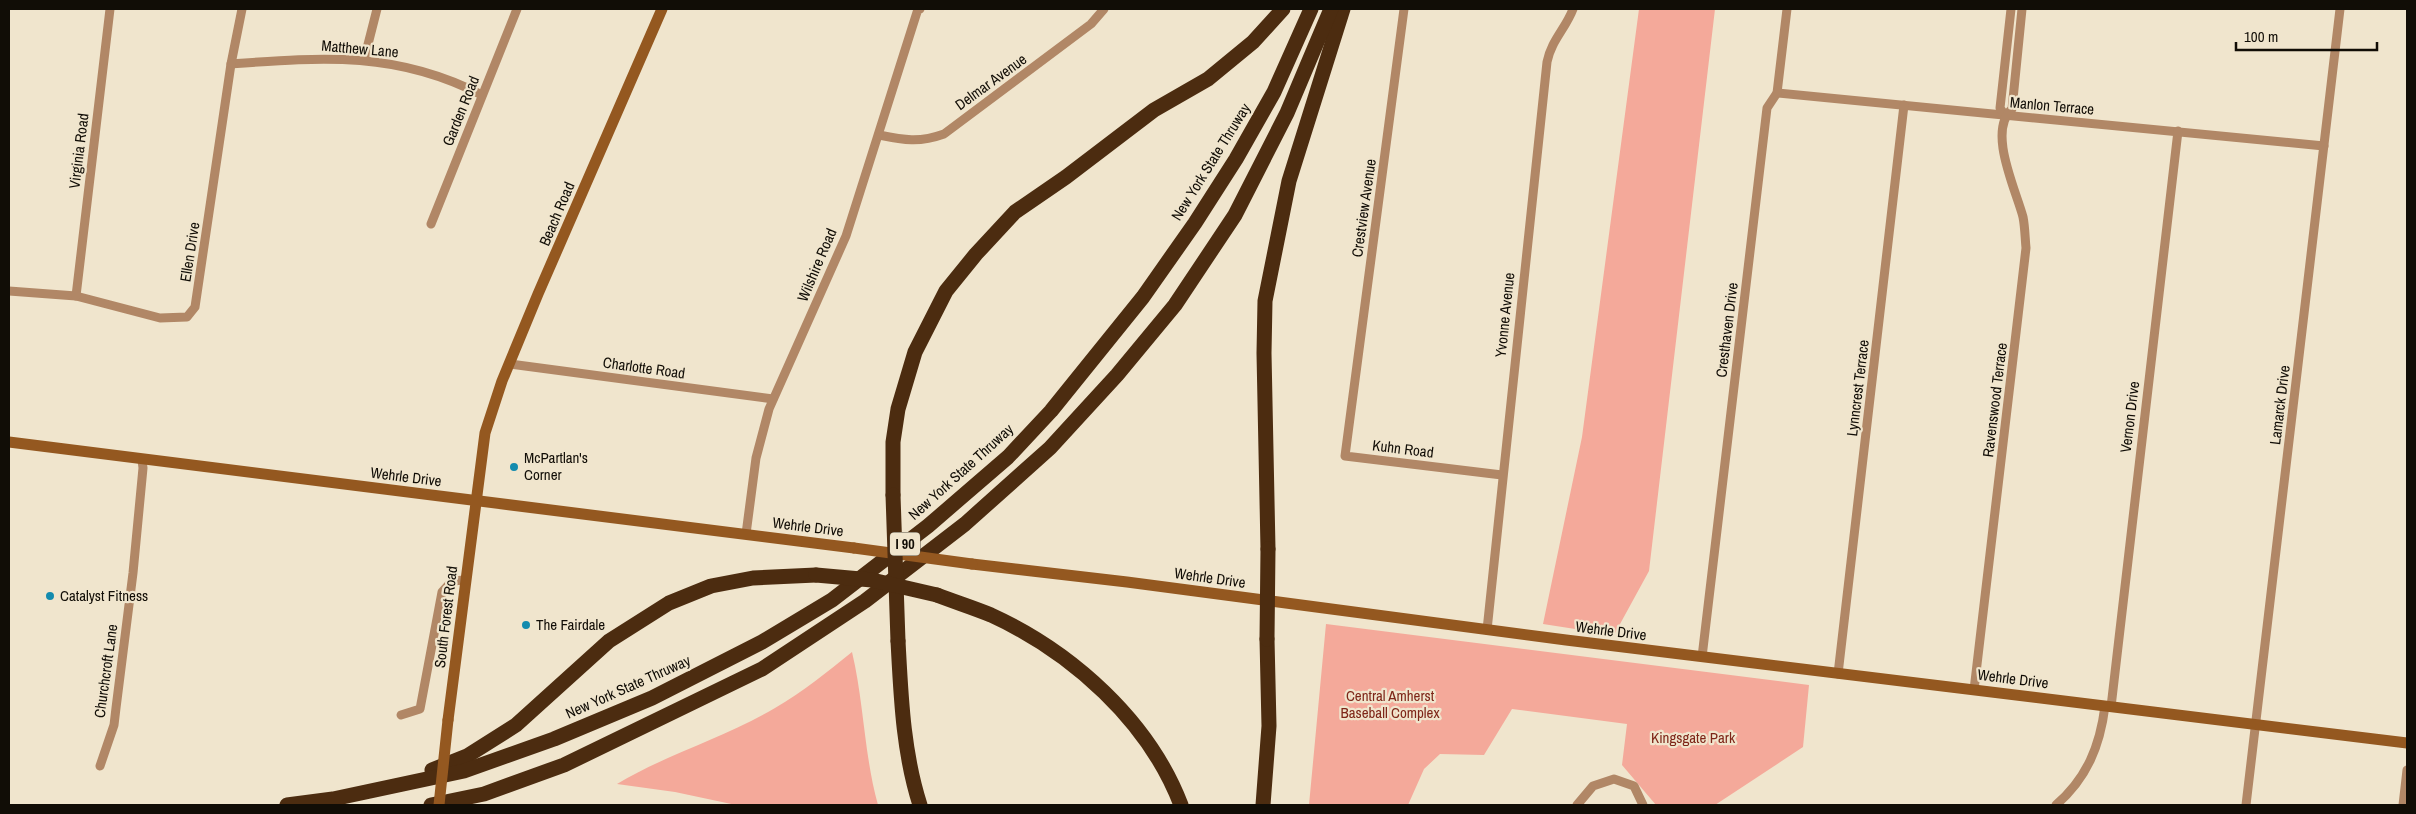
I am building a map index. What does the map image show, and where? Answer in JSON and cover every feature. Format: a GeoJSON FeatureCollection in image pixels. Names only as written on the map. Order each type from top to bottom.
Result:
{"type":"FeatureCollection","features":[{"type":"Feature","properties":{"kind":"highway"},"geometry":{"type":"LineString","coordinates":[[920,805],[912,780],[902,716],[892,495],[893,442],[898,409],[916,352],[946,291],[976,254],[1015,212],[1066,177],[1154,110],[1208,79],[1253,42],[1283,9]]}},
{"type":"Feature","properties":{"kind":"highway","name":"New York State Thruway"},"geometry":{"type":"LineString","coordinates":[[287,805],[333,799],[464,771],[554,739],[652,698],[762,642],[832,600],[928,526],[1008,457],[1052,411],[1144,297],[1236,159],[1274,92],[1311,9]]}},
{"type":"Feature","properties":{"kind":"highway","name":"I 90"},"geometry":{"type":"LineString","coordinates":[[431,805],[484,794],[564,765],[762,669],[865,601],[966,524],[1050,448],[1118,375],[1175,305],[1235,215],[1287,113],[1331,9]]}},
{"type":"Feature","properties":{"kind":"highway"},"geometry":{"type":"LineString","coordinates":[[1263,805],[1269,726],[1265,301],[1289,181],[1343,9]]}},
{"type":"Feature","properties":{"kind":"highway"},"geometry":{"type":"LineString","coordinates":[[395,785],[467,756],[508,730],[609,641],[669,603],[711,586],[753,578],[816,575],[872,580],[937,595],[991,616],[1031,637],[1078,668],[1113,701],[1139,733],[1163,768],[1181,805]]}},
{"type":"Feature","properties":{"kind":"street","name":"Virginia Road"},"geometry":{"type":"LineString","coordinates":[[76,296],[110,9]]}},
{"type":"Feature","properties":{"kind":"street","name":"Ellen Drive"},"geometry":{"type":"LineString","coordinates":[[9,291],[76,296],[160,318],[187,317],[195,307],[231,64],[242,9]]}},
{"type":"Feature","properties":{"kind":"street"},"geometry":{"type":"LineString","coordinates":[[364,60],[377,9]]}},
{"type":"Feature","properties":{"kind":"street","name":"Garden Road"},"geometry":{"type":"LineString","coordinates":[[431,224],[517,9]]}},
{"type":"Feature","properties":{"kind":"street","name":"Beach Road"},"geometry":{"type":"LineString","coordinates":[[485,433],[510,364],[662,9]]}},
{"type":"Feature","properties":{"kind":"street"},"geometry":{"type":"LineString","coordinates":[[913,9],[919,9]]}},
{"type":"Feature","properties":{"kind":"street","name":"Wilshire Road"},"geometry":{"type":"LineString","coordinates":[[746,534],[756,458],[773,399],[846,236],[919,9]]}},
{"type":"Feature","properties":{"kind":"street","name":"Delmar Avenue"},"geometry":{"type":"LineString","coordinates":[[879,135],[911,141],[944,134],[1091,24],[1104,9]]}},
{"type":"Feature","properties":{"kind":"street","name":"Crestview Avenue"},"geometry":{"type":"LineString","coordinates":[[1351,412],[1404,9]]}},
{"type":"Feature","properties":{"kind":"street","name":"Yvonne Avenue"},"geometry":{"type":"LineString","coordinates":[[1487,630],[1502,475],[1548,62],[1553,41],[1566,24],[1573,9]]}},
{"type":"Feature","properties":{"kind":"street","name":"Cresthaven Drive"},"geometry":{"type":"LineString","coordinates":[[1702,657],[1766,108],[1777,93],[1787,9]]}},
{"type":"Feature","properties":{"kind":"street","name":"Ravenswood Terrace"},"geometry":{"type":"LineString","coordinates":[[2005,115],[2000,108],[2010,9]]}},
{"type":"Feature","properties":{"kind":"street","name":"Ravenswood Terrace"},"geometry":{"type":"LineString","coordinates":[[1974,690],[2026,248],[2023,219],[2006,162],[2002,136],[2005,115],[2012,109],[2022,9]]}},
{"type":"Feature","properties":{"kind":"street","name":"Lamarck Drive"},"geometry":{"type":"LineString","coordinates":[[2246,805],[2340,9]]}},
{"type":"Feature","properties":{"kind":"street"},"geometry":{"type":"LineString","coordinates":[[2006,47],[2018,48]]}},
{"type":"Feature","properties":{"kind":"street","name":"Matthew Lane"},"geometry":{"type":"LineString","coordinates":[[231,64],[329,58],[364,60],[411,67],[457,82],[482,95]]}},
{"type":"Feature","properties":{"kind":"street","name":"Manlon Terrace"},"geometry":{"type":"LineString","coordinates":[[1777,93],[2324,146]]}},
{"type":"Feature","properties":{"kind":"street","name":"Lynncrest Terrace"},"geometry":{"type":"LineString","coordinates":[[1838,674],[1904,105]]}},
{"type":"Feature","properties":{"kind":"street","name":"Vernon Drive"},"geometry":{"type":"LineString","coordinates":[[2056,805],[2079,782],[2089,766],[2102,732],[2108,706],[2178,131]]}},
{"type":"Feature","properties":{"kind":"street","name":"Charlotte Road"},"geometry":{"type":"LineString","coordinates":[[510,364],[773,399]]}},
{"type":"Feature","properties":{"kind":"street","name":"Kuhn Road"},"geometry":{"type":"LineString","coordinates":[[1351,412],[1345,456],[1502,475]]}},
{"type":"Feature","properties":{"kind":"street","name":"South Forest Road"},"geometry":{"type":"LineString","coordinates":[[439,805],[465,580],[485,433]]}},
{"type":"Feature","properties":{"kind":"street","name":"Wehrle Drive"},"geometry":{"type":"LineString","coordinates":[[9,442],[746,534],[1702,657],[2407,743]]}},
{"type":"Feature","properties":{"kind":"street","name":"Churchcroft Lane"},"geometry":{"type":"LineString","coordinates":[[100,766],[114,725],[133,573],[143,468],[142,460]]}},
{"type":"Feature","properties":{"kind":"street"},"geometry":{"type":"LineString","coordinates":[[401,715],[420,709],[442,592],[452,581],[465,580]]}},
{"type":"Feature","properties":{"kind":"street"},"geometry":{"type":"LineString","coordinates":[[2403,805],[2407,770]]}},
{"type":"Feature","properties":{"kind":"street"},"geometry":{"type":"LineString","coordinates":[[1577,805],[1593,786],[1614,780],[1634,786],[1643,805]]}},
{"type":"Feature","properties":{"kind":"green space"},"geometry":{"type":"Polygon","coordinates":[[[1639,9],[1715,9],[1649,571],[1614,635],[1543,624],[1582,437],[1639,9]]]}},
{"type":"Feature","properties":{"kind":"green space"},"geometry":{"type":"Polygon","coordinates":[[[1326,624],[1809,685],[1803,747],[1715,805],[1656,805],[1622,765],[1627,724],[1512,709],[1484,755],[1440,754],[1424,769],[1408,805],[1309,805],[1326,624]]]}},
{"type":"Feature","properties":{"kind":"green space"},"geometry":{"type":"Polygon","coordinates":[[[852,652],[873,786],[878,805],[736,805],[675,792],[617,784],[636,773],[756,719],[805,689],[852,652]]]}},
{"type":"Feature","properties":{"kind":"place","name":"McPartlan's Corner"},"geometry":{"type":"Point","coordinates":[514,467]}},
{"type":"Feature","properties":{"kind":"place","name":"Catalyst Fitness"},"geometry":{"type":"Point","coordinates":[50,596]}},
{"type":"Feature","properties":{"kind":"place","name":"The Fairdale"},"geometry":{"type":"Point","coordinates":[526,625]}},
{"type":"Feature","properties":{"kind":"park label","name":"Central Amherst Baseball Complex"},"geometry":{"type":"Point","coordinates":[1390,704]}},
{"type":"Feature","properties":{"kind":"park label","name":"Kingsgate Park"},"geometry":{"type":"Point","coordinates":[1693,738]}}]}
